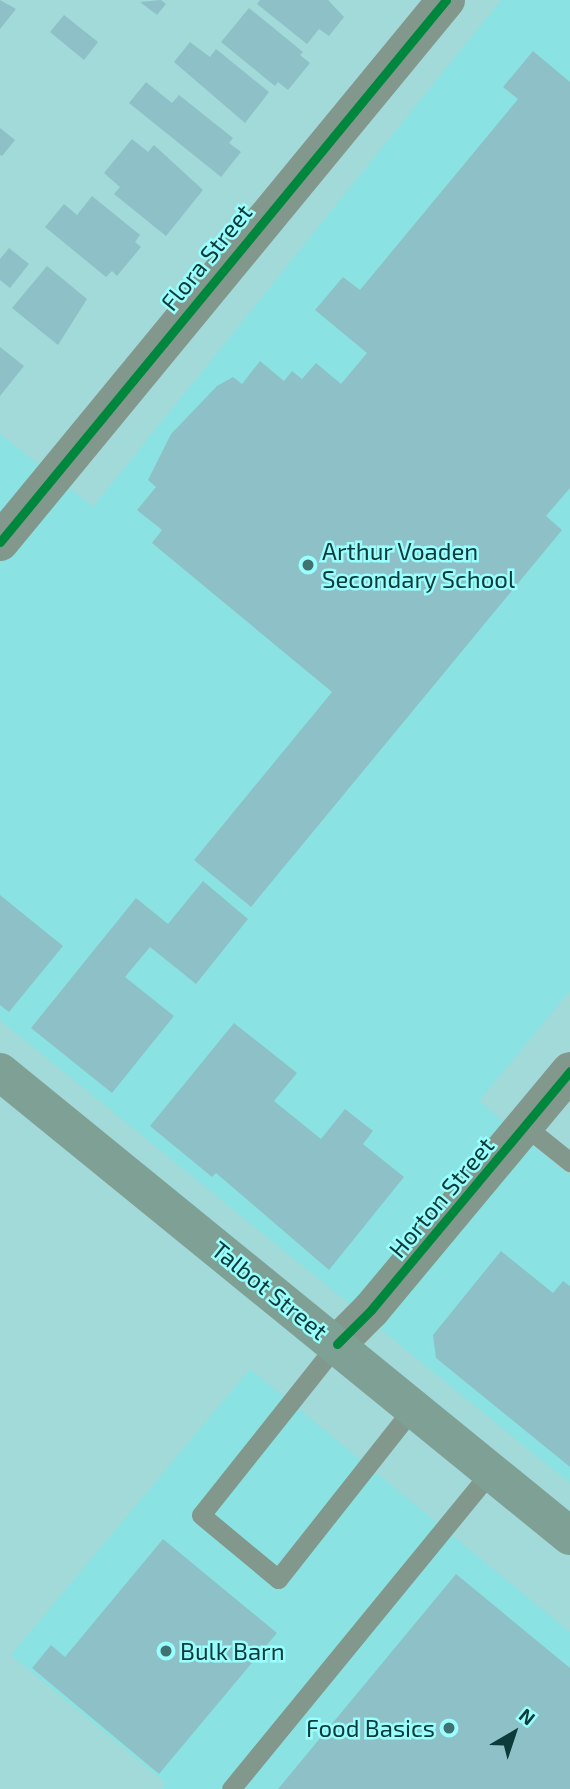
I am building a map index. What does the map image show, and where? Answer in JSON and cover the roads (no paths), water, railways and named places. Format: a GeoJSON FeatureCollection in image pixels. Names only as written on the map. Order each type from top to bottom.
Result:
{"type":"FeatureCollection","features":[{"type":"Feature","properties":{"kind":"main road","name":"Talbot Street"},"geometry":{"type":"LineString","coordinates":[[0,1072],[570,1536]]}},
{"type":"Feature","properties":{"kind":"street","name":"Flora Street"},"geometry":{"type":"LineString","coordinates":[[0,542],[446,0]]}},
{"type":"Feature","properties":{"kind":"street","name":"Horton Street"},"geometry":{"type":"LineString","coordinates":[[337,1344],[371,1310],[570,1071]]}},
{"type":"Feature","properties":{"kind":"lane"},"geometry":{"type":"LineString","coordinates":[[524,1126],[570,1162]]}},
{"type":"Feature","properties":{"kind":"lane"},"geometry":{"type":"LineString","coordinates":[[337,1344],[201,1515],[278,1579],[414,1407]]}},
{"type":"Feature","properties":{"kind":"lane"},"geometry":{"type":"LineString","coordinates":[[231,1789],[491,1471]]}},
{"type":"Feature","properties":{"kind":"place","name":"Arthur Voaden Secondary School"},"geometry":{"type":"Point","coordinates":[308,565]}},
{"type":"Feature","properties":{"kind":"place","name":"Bulk Barn"},"geometry":{"type":"Point","coordinates":[166,1651]}},
{"type":"Feature","properties":{"kind":"place","name":"Food Basics"},"geometry":{"type":"Point","coordinates":[449,1728]}}]}
